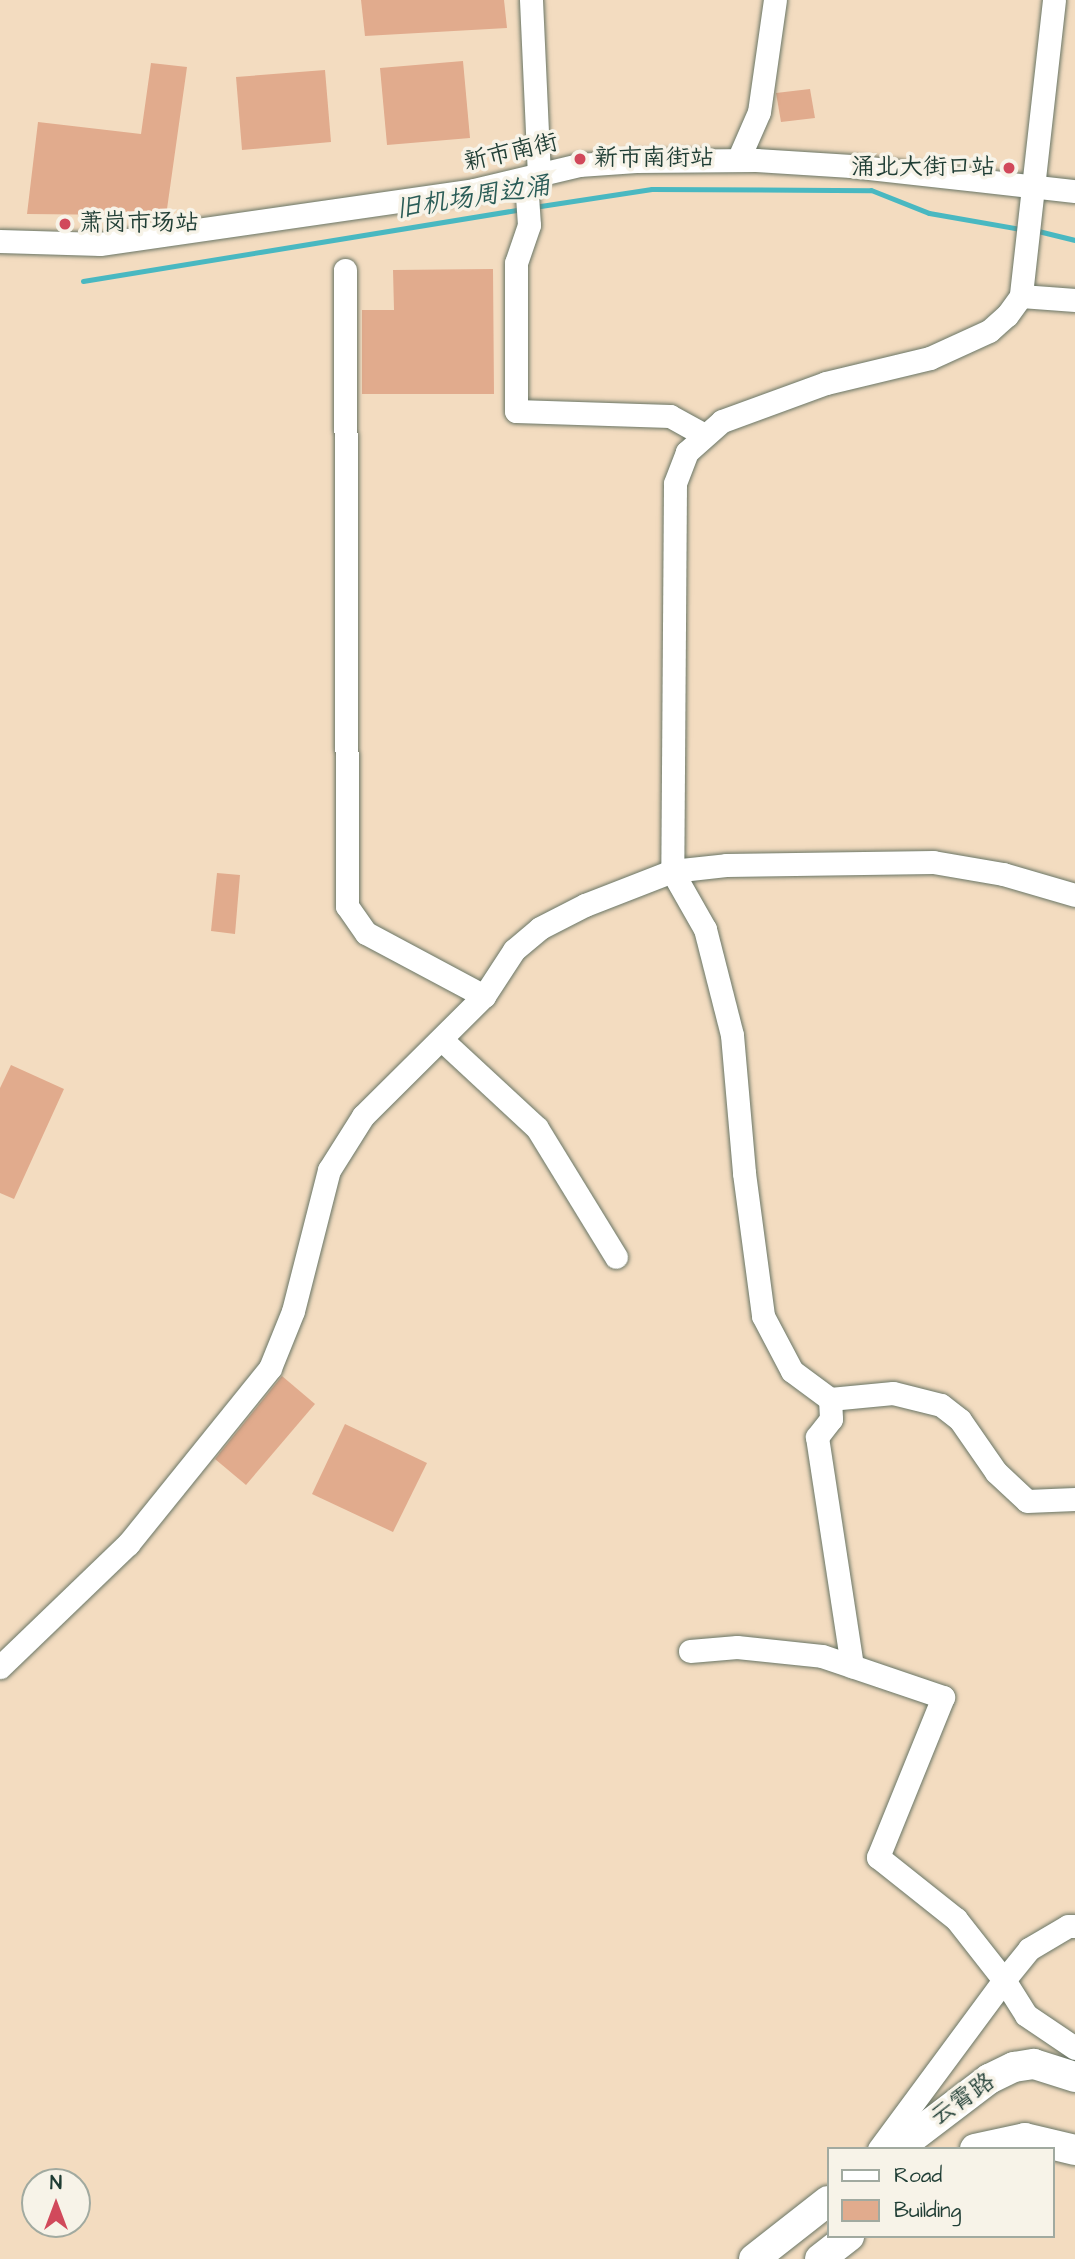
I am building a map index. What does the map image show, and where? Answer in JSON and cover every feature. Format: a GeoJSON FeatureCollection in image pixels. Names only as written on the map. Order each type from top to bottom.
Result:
{"type":"FeatureCollection","features":[{"type":"Feature","properties":{"kind":"main road","name":"云霄路"},"geometry":{"type":"LineString","coordinates":[[900,2147],[989,2079],[1014,2067],[1034,2064],[1075,2077]]}},
{"type":"Feature","properties":{"kind":"main road","name":"云霄路"},"geometry":{"type":"LineString","coordinates":[[984,2147],[1025,2138],[1075,2150]]}},
{"type":"Feature","properties":{"kind":"main road"},"geometry":{"type":"LineString","coordinates":[[754,2259],[827,2203]]}},
{"type":"Feature","properties":{"kind":"main road"},"geometry":{"type":"LineString","coordinates":[[820,2259],[846,2238]]}},
{"type":"Feature","properties":{"kind":"street"},"geometry":{"type":"LineString","coordinates":[[531,0],[531,183],[529,225],[516,263],[516,411],[670,416],[703,434]]}},
{"type":"Feature","properties":{"kind":"street"},"geometry":{"type":"LineString","coordinates":[[738,160],[760,112],[775,0]]}},
{"type":"Feature","properties":{"kind":"street"},"geometry":{"type":"LineString","coordinates":[[1054,0],[1035,195],[1021,296],[989,331],[962,345],[930,358],[826,383],[722,421],[703,434],[687,452],[675,484],[672,871],[705,929],[732,1035],[744,1173],[763,1315],[792,1371],[830,1399],[893,1393],[941,1405],[960,1420],[996,1472],[1027,1501],[1075,1499]]}},
{"type":"Feature","properties":{"kind":"street","name":"新市南街"},"geometry":{"type":"LineString","coordinates":[[0,241],[100,244],[531,183],[602,163],[738,160],[852,166],[1035,195],[1075,191]]}},
{"type":"Feature","properties":{"kind":"street"},"geometry":{"type":"LineString","coordinates":[[345,270],[347,906],[366,933],[484,996]]}},
{"type":"Feature","properties":{"kind":"street"},"geometry":{"type":"LineString","coordinates":[[1021,296],[1075,300]]}},
{"type":"Feature","properties":{"kind":"street"},"geometry":{"type":"LineString","coordinates":[[0,1667],[128,1544],[270,1368],[293,1311],[328,1171],[363,1116],[484,996],[514,950],[540,928],[585,905],[672,871],[726,865],[933,862],[1003,874],[1075,895]]}},
{"type":"Feature","properties":{"kind":"street"},"geometry":{"type":"LineString","coordinates":[[442,1040],[537,1128],[616,1257]]}},
{"type":"Feature","properties":{"kind":"street"},"geometry":{"type":"LineString","coordinates":[[830,1399],[831,1419],[817,1437],[852,1666]]}},
{"type":"Feature","properties":{"kind":"street"},"geometry":{"type":"LineString","coordinates":[[691,1651],[737,1647],[822,1656],[943,1698],[878,1857],[956,1919],[1004,1980],[1026,2015],[1075,2048]]}},
{"type":"Feature","properties":{"kind":"street"},"geometry":{"type":"LineString","coordinates":[[880,2147],[1029,1949],[1068,1926],[1075,1927]]}},
{"type":"Feature","properties":{"kind":"building"},"geometry":{"type":"Polygon","coordinates":[[[361,0],[504,0],[507,28],[365,36],[361,0]]]}},
{"type":"Feature","properties":{"kind":"building"},"geometry":{"type":"Polygon","coordinates":[[[463,61],[470,138],[387,145],[380,68],[463,61]]]}},
{"type":"Feature","properties":{"kind":"building"},"geometry":{"type":"Polygon","coordinates":[[[151,63],[187,67],[167,209],[130,215],[27,214],[38,122],[141,134],[151,63]]]}},
{"type":"Feature","properties":{"kind":"building"},"geometry":{"type":"Polygon","coordinates":[[[325,70],[331,142],[242,150],[236,77],[325,70]]]}},
{"type":"Feature","properties":{"kind":"building"},"geometry":{"type":"Polygon","coordinates":[[[810,89],[815,118],[781,122],[776,93],[810,89]]]}},
{"type":"Feature","properties":{"kind":"building"},"geometry":{"type":"Polygon","coordinates":[[[493,269],[494,394],[362,394],[362,310],[394,310],[393,270],[493,269]]]}},
{"type":"Feature","properties":{"kind":"building"},"geometry":{"type":"Polygon","coordinates":[[[217,873],[240,875],[235,934],[211,931],[217,873]]]}},
{"type":"Feature","properties":{"kind":"building"},"geometry":{"type":"Polygon","coordinates":[[[11,1065],[64,1089],[14,1199],[0,1193],[0,1088],[11,1065]]]}},
{"type":"Feature","properties":{"kind":"building"},"geometry":{"type":"Polygon","coordinates":[[[282,1376],[315,1404],[246,1485],[215,1459],[282,1376]]]}},
{"type":"Feature","properties":{"kind":"building"},"geometry":{"type":"Polygon","coordinates":[[[345,1424],[427,1463],[393,1532],[312,1494],[345,1424]]]}},
{"type":"Feature","properties":{"kind":"waterway","name":"旧机场周边涌"},"geometry":{"type":"LineString","coordinates":[[534,207],[652,189],[871,190],[929,213],[1021,229]]}},
{"type":"Feature","properties":{"kind":"waterway","name":"旧机场周边涌"},"geometry":{"type":"LineString","coordinates":[[83,281],[521,209]]}},
{"type":"Feature","properties":{"kind":"waterway","name":"旧机场周边涌"},"geometry":{"type":"LineString","coordinates":[[1034,230],[1075,240]]}},
{"type":"Feature","properties":{"kind":"place","name":"新市南街站"},"geometry":{"type":"Point","coordinates":[580,159]}},
{"type":"Feature","properties":{"kind":"place","name":"涌北大街口站"},"geometry":{"type":"Point","coordinates":[1009,168]}},
{"type":"Feature","properties":{"kind":"place","name":"萧岗市场站"},"geometry":{"type":"Point","coordinates":[65,224]}}]}
